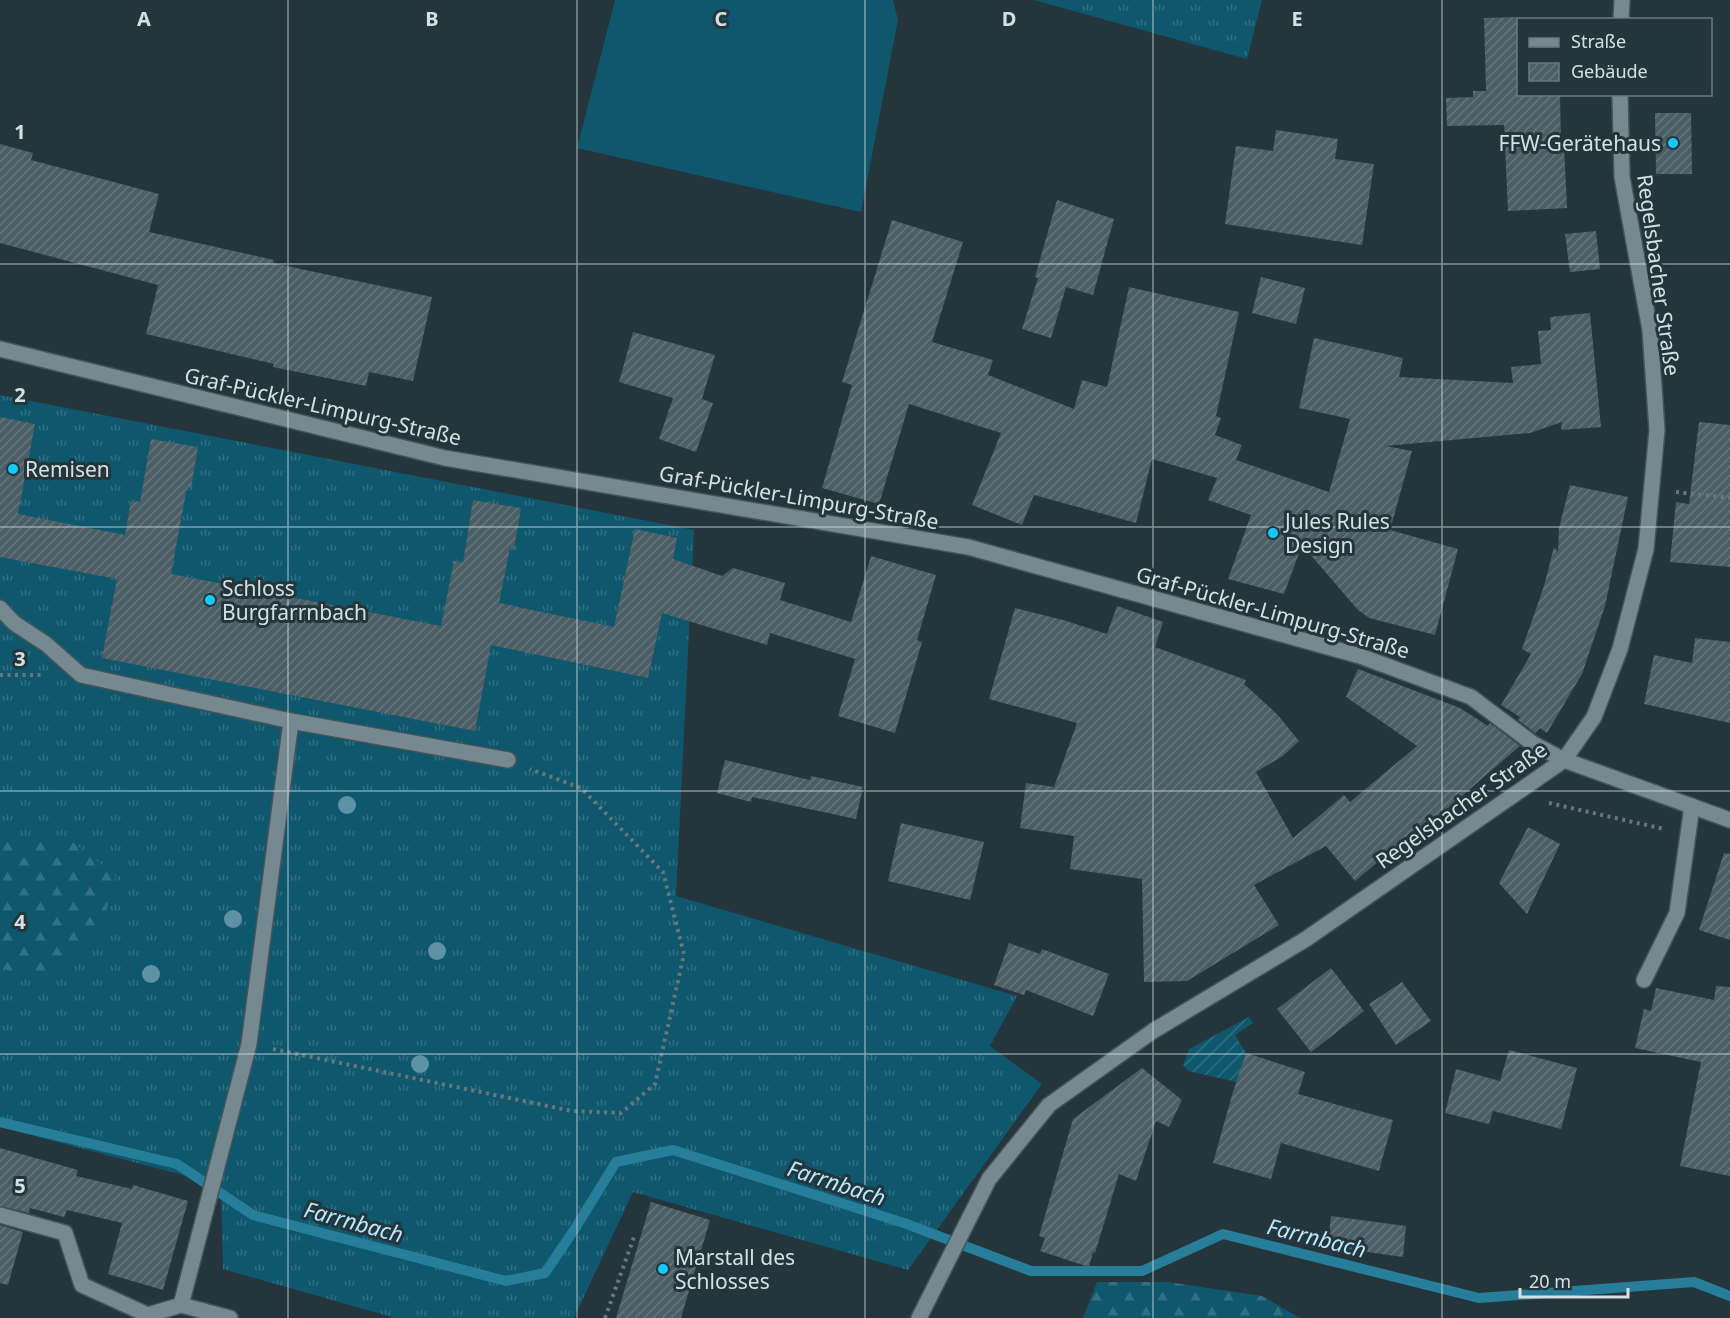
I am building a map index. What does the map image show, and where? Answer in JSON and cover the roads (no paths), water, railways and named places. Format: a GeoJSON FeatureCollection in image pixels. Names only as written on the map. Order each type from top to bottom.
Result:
{"type":"FeatureCollection","features":[{"type":"Feature","properties":{"kind":"street"},"geometry":{"type":"LineString","coordinates":[[1621,18],[1622,0]]}},
{"type":"Feature","properties":{"kind":"street","name":"Regelsbacher Straße"},"geometry":{"type":"LineString","coordinates":[[920,1314],[989,1179],[1049,1105],[1153,1031],[1306,939],[1564,760],[1594,717],[1620,649],[1646,549],[1657,430],[1651,341],[1622,177],[1620,96]]}},
{"type":"Feature","properties":{"kind":"street","name":"Graf-Pückler-Limpurg-Straße"},"geometry":{"type":"LineString","coordinates":[[0,349],[445,458],[968,547],[1359,656],[1471,697],[1532,743],[1564,760],[1730,820]]}},
{"type":"Feature","properties":{"kind":"street"},"geometry":{"type":"LineString","coordinates":[[0,608],[14,623],[46,645],[81,675],[291,721],[508,760]]}},
{"type":"Feature","properties":{"kind":"street"},"geometry":{"type":"LineString","coordinates":[[181,1305],[249,1044],[291,721]]}},
{"type":"Feature","properties":{"kind":"street"},"geometry":{"type":"LineString","coordinates":[[1644,980],[1677,912],[1692,806]]}},
{"type":"Feature","properties":{"kind":"street"},"geometry":{"type":"LineString","coordinates":[[0,1215],[65,1233],[82,1284],[148,1317],[181,1305],[230,1318]]}},
{"type":"Feature","properties":{"kind":"waterway","name":"Farrnbach"},"geometry":{"type":"LineString","coordinates":[[0,1122],[177,1164],[253,1215],[506,1281],[545,1273],[616,1162],[673,1150],[904,1223],[1031,1271],[1142,1271],[1223,1234],[1479,1298],[1694,1282],[1730,1296]]}},
{"type":"Feature","properties":{"kind":"place","name":"FFW-Gerätehaus"},"geometry":{"type":"Point","coordinates":[1673,143]}},
{"type":"Feature","properties":{"kind":"place","name":"Remisen"},"geometry":{"type":"Point","coordinates":[13,469]}},
{"type":"Feature","properties":{"kind":"place","name":"Jules Rules Design"},"geometry":{"type":"Point","coordinates":[1273,533]}},
{"type":"Feature","properties":{"kind":"place","name":"Schloss Burgfarrnbach"},"geometry":{"type":"Point","coordinates":[210,600]}},
{"type":"Feature","properties":{"kind":"place","name":"Marstall des Schlosses"},"geometry":{"type":"Point","coordinates":[663,1269]}}]}
